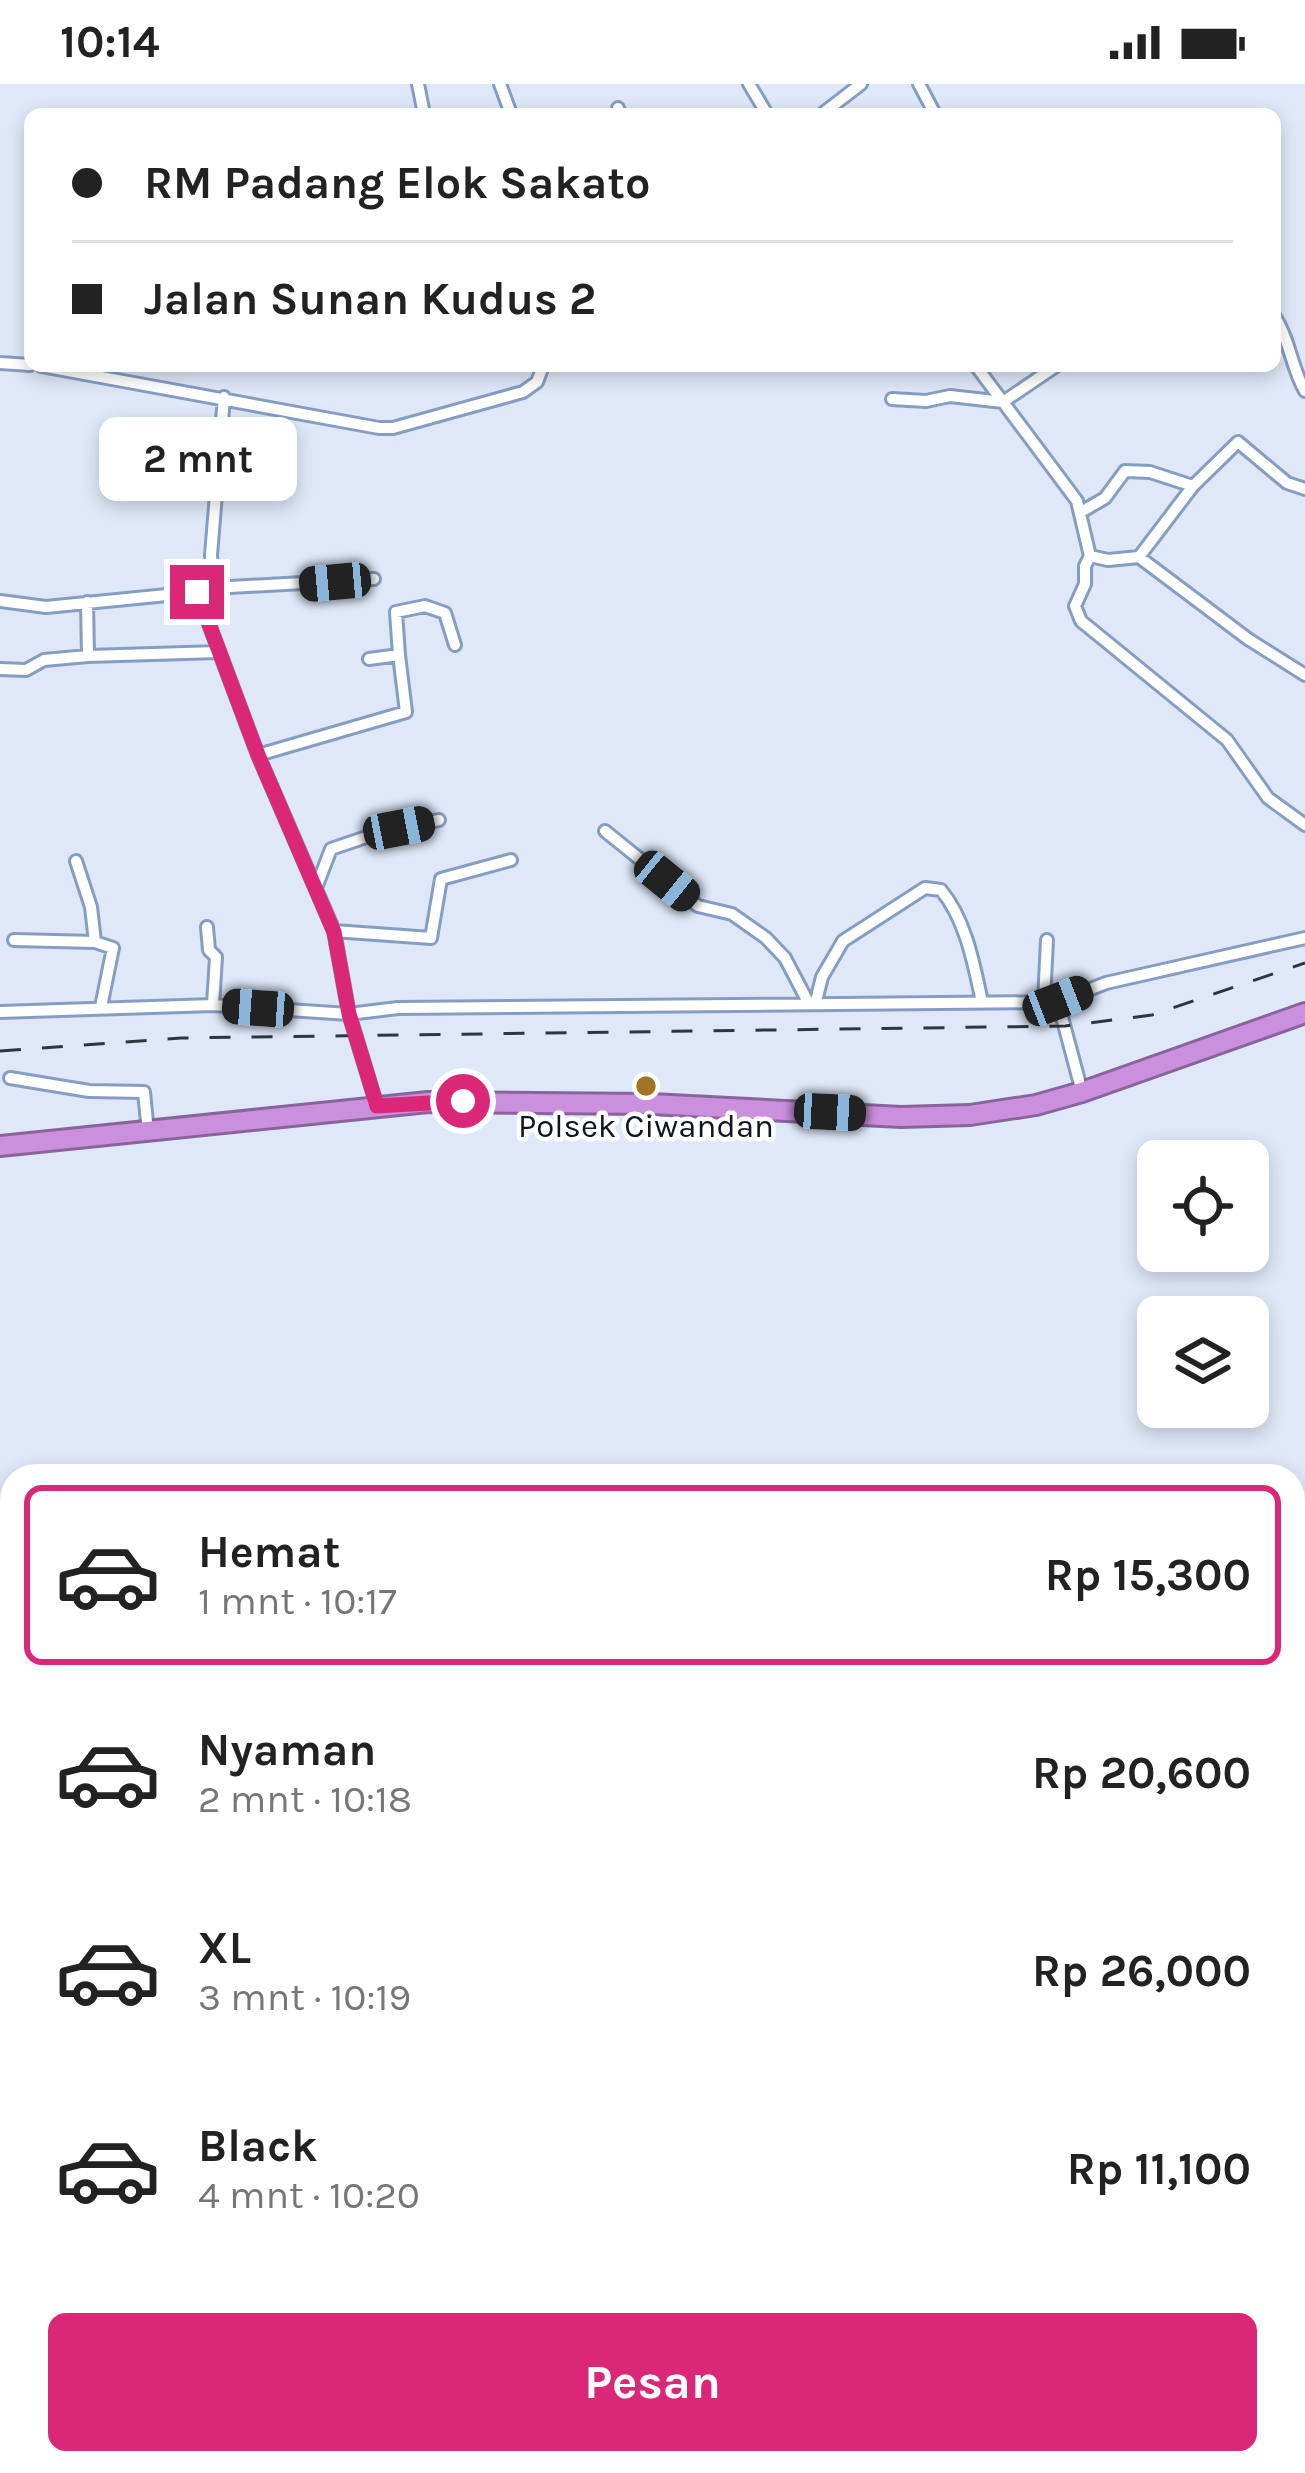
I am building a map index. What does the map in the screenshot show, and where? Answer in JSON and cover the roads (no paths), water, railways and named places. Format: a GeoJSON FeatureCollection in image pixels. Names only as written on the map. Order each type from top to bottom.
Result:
{"type":"FeatureCollection","features":[{"type":"Feature","properties":{"kind":"highway"},"geometry":{"type":"LineString","coordinates":[[0,1146],[377,1106],[498,1100],[901,1117],[970,1114],[1036,1105],[1082,1092],[1305,1013]]}},
{"type":"Feature","properties":{"kind":"street"},"geometry":{"type":"LineString","coordinates":[[830,108],[861,84]]}},
{"type":"Feature","properties":{"kind":"street"},"geometry":{"type":"LineString","coordinates":[[1281,326],[1305,392]]}},
{"type":"Feature","properties":{"kind":"street"},"geometry":{"type":"LineString","coordinates":[[76,372],[393,428],[530,389],[540,372]]}},
{"type":"Feature","properties":{"kind":"street"},"geometry":{"type":"LineString","coordinates":[[980,372],[1071,491],[1081,512],[1090,556],[1076,606],[1081,621],[1222,735],[1268,798],[1305,825]]}},
{"type":"Feature","properties":{"kind":"street"},"geometry":{"type":"LineString","coordinates":[[892,399],[926,401],[950,396],[1003,402],[1046,372]]}},
{"type":"Feature","properties":{"kind":"street"},"geometry":{"type":"LineString","coordinates":[[214,588],[212,555],[224,397]]}},
{"type":"Feature","properties":{"kind":"street"},"geometry":{"type":"LineString","coordinates":[[1090,556],[1108,560],[1138,557],[1193,486],[1240,441],[1287,483],[1305,489]]}},
{"type":"Feature","properties":{"kind":"street"},"geometry":{"type":"LineString","coordinates":[[1081,512],[1105,498],[1125,471],[1150,472],[1193,486]]}},
{"type":"Feature","properties":{"kind":"street"},"geometry":{"type":"LineString","coordinates":[[1138,557],[1305,675]]}},
{"type":"Feature","properties":{"kind":"street"},"geometry":{"type":"LineString","coordinates":[[0,601],[46,608],[214,588],[374,579]]}},
{"type":"Feature","properties":{"kind":"street"},"geometry":{"type":"LineString","coordinates":[[197,592],[258,755],[334,932],[349,1014],[377,1106]]}},
{"type":"Feature","properties":{"kind":"street"},"geometry":{"type":"LineString","coordinates":[[86,602],[88,656]]}},
{"type":"Feature","properties":{"kind":"street"},"geometry":{"type":"LineString","coordinates":[[258,755],[406,712],[396,612],[425,606],[445,613],[454,646]]}},
{"type":"Feature","properties":{"kind":"street"},"geometry":{"type":"LineString","coordinates":[[0,669],[26,670],[44,660],[88,656],[218,652]]}},
{"type":"Feature","properties":{"kind":"street"},"geometry":{"type":"LineString","coordinates":[[368,659],[399,655]]}},
{"type":"Feature","properties":{"kind":"street"},"geometry":{"type":"LineString","coordinates":[[316,888],[331,849],[440,820]]}},
{"type":"Feature","properties":{"kind":"street"},"geometry":{"type":"LineString","coordinates":[[604,832],[698,906],[732,914],[766,938],[812,1001]]}},
{"type":"Feature","properties":{"kind":"street"},"geometry":{"type":"LineString","coordinates":[[76,860],[91,907],[95,942]]}},
{"type":"Feature","properties":{"kind":"street"},"geometry":{"type":"LineString","coordinates":[[334,932],[431,938],[441,879],[511,860]]}},
{"type":"Feature","properties":{"kind":"street"},"geometry":{"type":"LineString","coordinates":[[812,1001],[843,941],[925,888],[941,890],[960,923],[982,1002]]}},
{"type":"Feature","properties":{"kind":"street"},"geometry":{"type":"LineString","coordinates":[[207,927],[208,950],[216,960],[213,1005]]}},
{"type":"Feature","properties":{"kind":"street"},"geometry":{"type":"LineString","coordinates":[[0,1012],[213,1005],[349,1014],[398,1008],[679,998],[1058,1001],[1106,983],[1305,938]]}},
{"type":"Feature","properties":{"kind":"street"},"geometry":{"type":"LineString","coordinates":[[14,940],[95,942],[113,948],[101,1007]]}},
{"type":"Feature","properties":{"kind":"street"},"geometry":{"type":"LineString","coordinates":[[1044,1001],[1047,940]]}},
{"type":"Feature","properties":{"kind":"street"},"geometry":{"type":"LineString","coordinates":[[1058,1001],[1082,1092]]}},
{"type":"Feature","properties":{"kind":"street"},"geometry":{"type":"LineString","coordinates":[[10,1078],[72,1089],[144,1092],[148,1132]]}},
{"type":"Feature","properties":{"kind":"railway"},"geometry":{"type":"LineString","coordinates":[[0,1051],[181,1038],[1065,1026],[1152,1015],[1305,963]]}},
{"type":"Feature","properties":{"kind":"place","name":"Polsek Ciwandan"},"geometry":{"type":"Point","coordinates":[646,1086]}}]}
